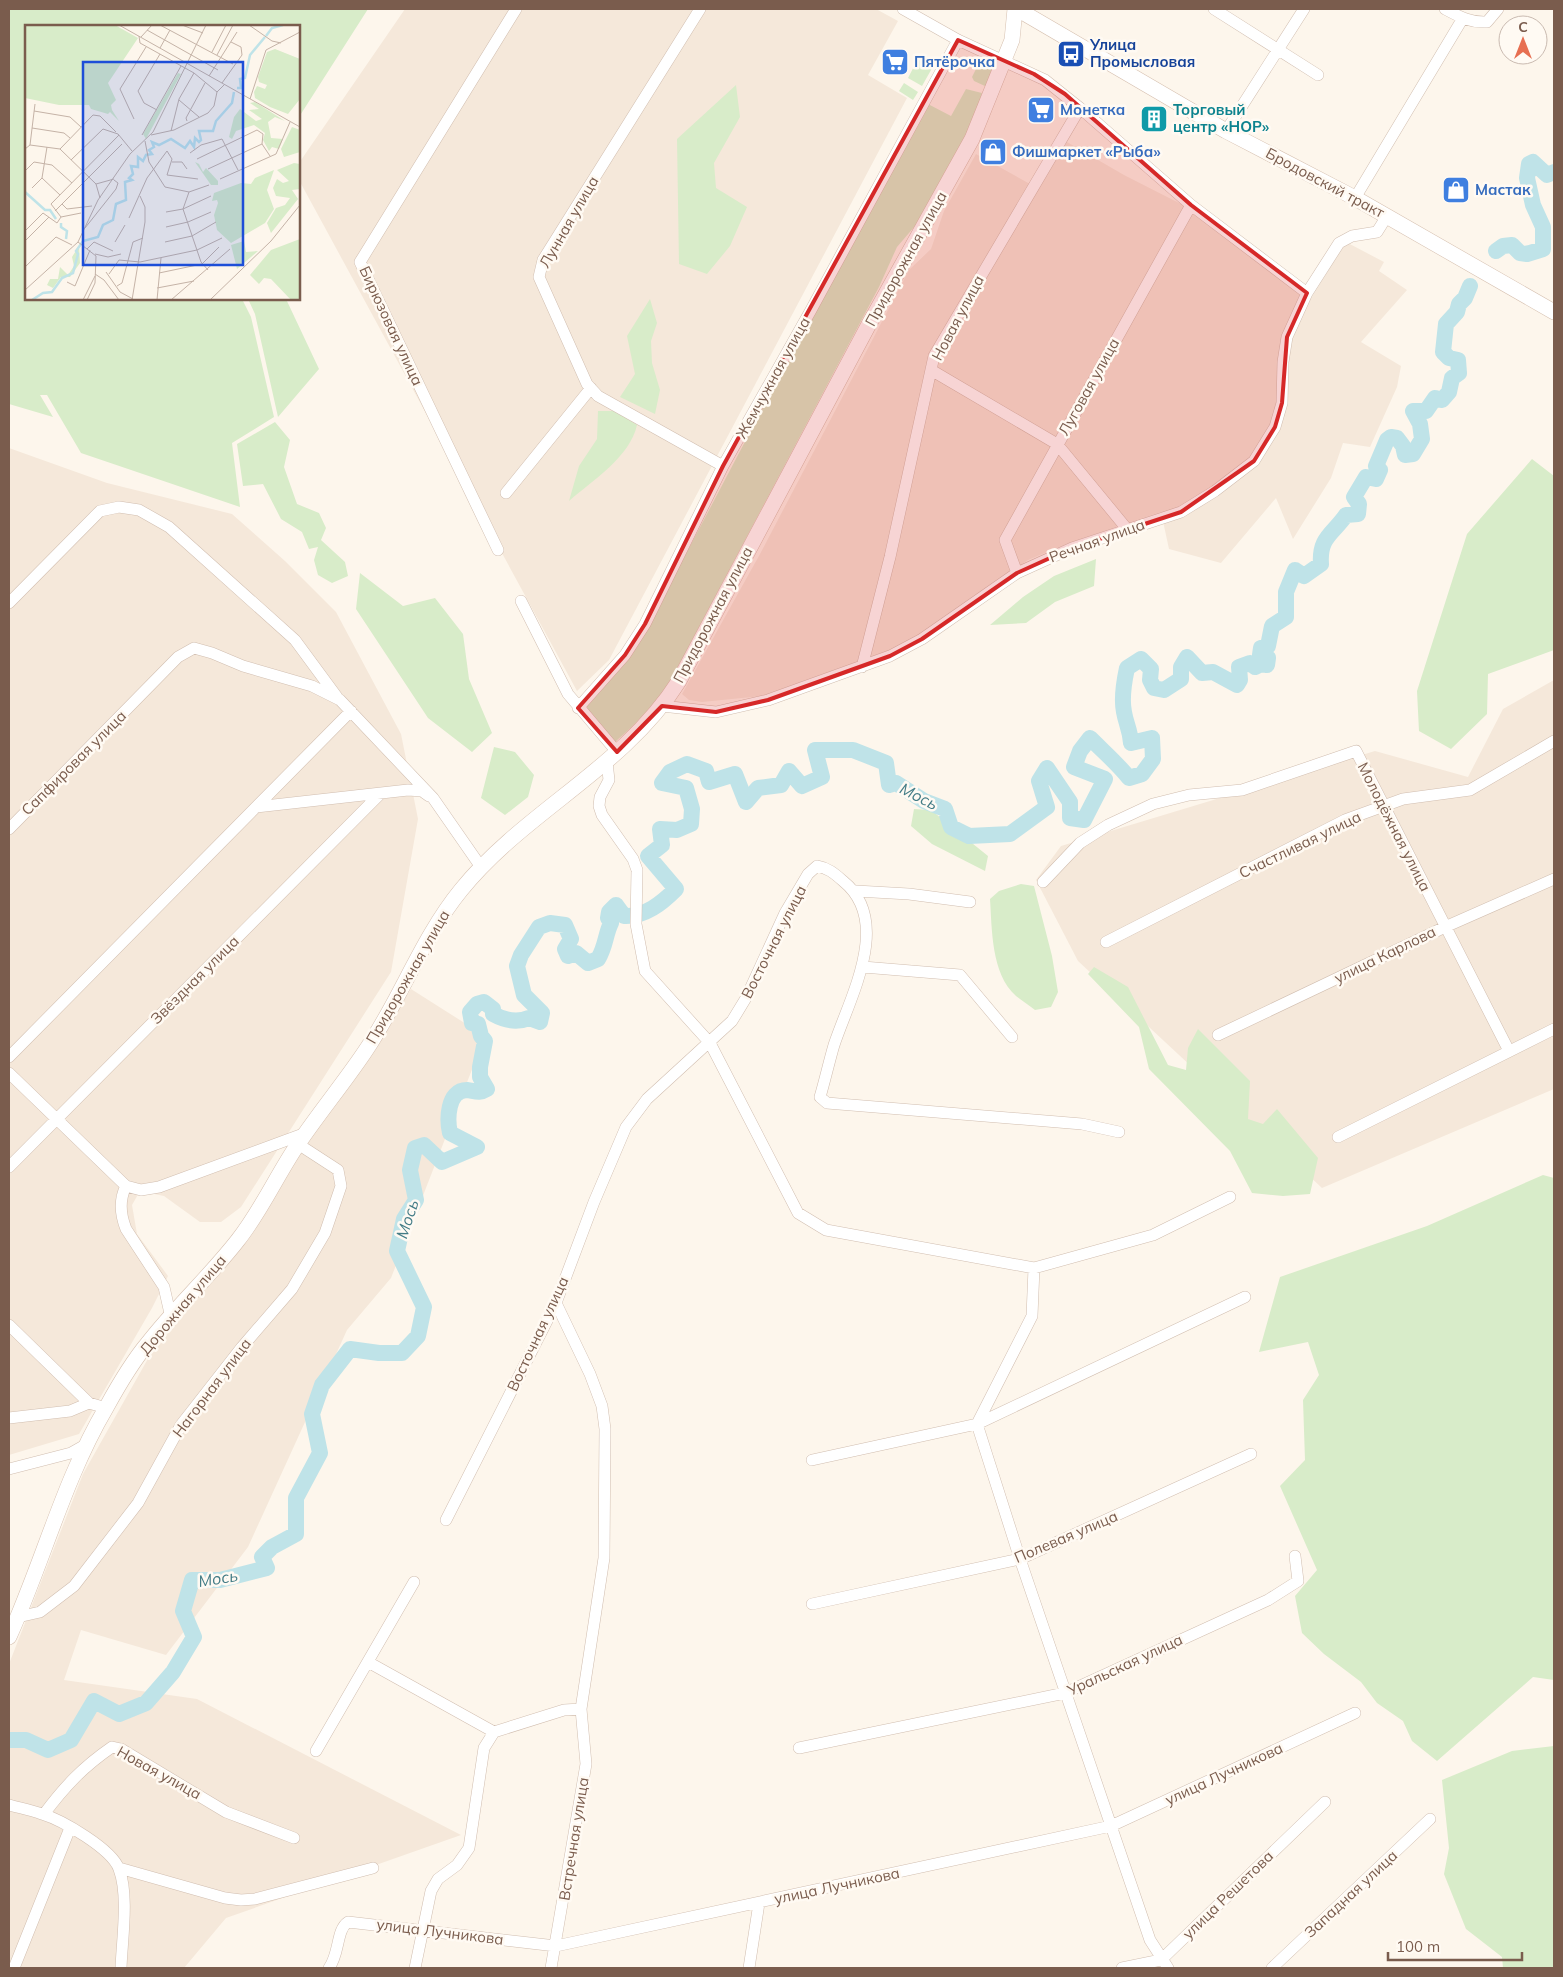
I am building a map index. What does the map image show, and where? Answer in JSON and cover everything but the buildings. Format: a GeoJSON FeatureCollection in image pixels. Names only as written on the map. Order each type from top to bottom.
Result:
{"type":"FeatureCollection","features":[{"type":"Feature","properties":{"kind":"street","name":"Бирюзовая улица"},"geometry":{"type":"LineString","coordinates":[[498,550],[360,262],[516,9]]}},
{"type":"Feature","properties":{"kind":"street","name":"Лунная улица"},"geometry":{"type":"LineString","coordinates":[[700,9],[543,260],[538,277],[591,388],[598,396],[723,466]]}},
{"type":"Feature","properties":{"kind":"street"},"geometry":{"type":"LineString","coordinates":[[903,9],[958,40],[1046,80],[1191,205],[1307,293]]}},
{"type":"Feature","properties":{"kind":"street","name":"Придорожная улица"},"geometry":{"type":"LineString","coordinates":[[302,1138],[388,1017],[441,916],[481,867],[517,833],[612,757],[662,706],[686,667],[868,326],[963,157],[986,111],[1005,61],[1012,40],[1016,9]]}},
{"type":"Feature","properties":{"kind":"street","name":"Бродовский тракт"},"geometry":{"type":"LineString","coordinates":[[1016,9],[1226,131],[1388,216],[1554,312]]}},
{"type":"Feature","properties":{"kind":"street"},"geometry":{"type":"LineString","coordinates":[[1214,9],[1318,75]]}},
{"type":"Feature","properties":{"kind":"street"},"geometry":{"type":"LineString","coordinates":[[1226,131],[1304,9]]}},
{"type":"Feature","properties":{"kind":"street"},"geometry":{"type":"LineString","coordinates":[[1445,9],[1476,22],[1487,22],[1498,9]]}},
{"type":"Feature","properties":{"kind":"street"},"geometry":{"type":"LineString","coordinates":[[1355,198],[1463,18]]}},
{"type":"Feature","properties":{"kind":"street","name":"Жемчужная улица"},"geometry":{"type":"LineString","coordinates":[[578,708],[632,645],[651,612],[723,466],[811,310],[958,40]]}},
{"type":"Feature","properties":{"kind":"street","name":"Новая улица"},"geometry":{"type":"LineString","coordinates":[[862,667],[890,557],[934,356],[1080,108]]}},
{"type":"Feature","properties":{"kind":"street","name":"Луговая улица"},"geometry":{"type":"LineString","coordinates":[[1017,573],[1006,540],[1057,444],[1191,205]]}},
{"type":"Feature","properties":{"kind":"street","name":"Речная улица"},"geometry":{"type":"LineString","coordinates":[[662,706],[716,712],[768,700],[862,667],[890,656],[922,639],[1017,573],[1072,548],[1181,512],[1216,491],[1254,460],[1275,427],[1282,403],[1283,362],[1287,337],[1307,293],[1339,244],[1352,236],[1377,232],[1388,216]]}},
{"type":"Feature","properties":{"kind":"street"},"geometry":{"type":"LineString","coordinates":[[932,370],[1057,444],[1127,529]]}},
{"type":"Feature","properties":{"kind":"street"},"geometry":{"type":"LineString","coordinates":[[506,493],[591,388]]}},
{"type":"Feature","properties":{"kind":"street"},"geometry":{"type":"LineString","coordinates":[[9,603],[100,511],[119,507],[139,510],[169,527],[295,640],[340,700],[433,798],[481,867]]}},
{"type":"Feature","properties":{"kind":"street"},"geometry":{"type":"LineString","coordinates":[[521,601],[557,676],[612,757],[609,780],[600,797],[599,806],[602,815],[633,859],[637,870],[636,924],[645,971],[710,1043],[798,1213],[826,1230],[1034,1268],[1153,1235],[1230,1197]]}},
{"type":"Feature","properties":{"kind":"street","name":"Сапфировая улица"},"geometry":{"type":"LineString","coordinates":[[9,829],[178,657],[194,648],[212,653],[243,666],[312,686],[340,700]]}},
{"type":"Feature","properties":{"kind":"street"},"geometry":{"type":"LineString","coordinates":[[9,1057],[351,711]]}},
{"type":"Feature","properties":{"kind":"street","name":"Счастливая улица"},"geometry":{"type":"LineString","coordinates":[[1106,942],[1345,820],[1404,799],[1470,790],[1554,741]]}},
{"type":"Feature","properties":{"kind":"street","name":"Молодёжная улица"},"geometry":{"type":"LineString","coordinates":[[1043,882],[1080,843],[1108,825],[1153,804],[1189,795],[1242,790],[1356,752],[1509,1051]]}},
{"type":"Feature","properties":{"kind":"street"},"geometry":{"type":"LineString","coordinates":[[256,807],[381,793],[422,791],[433,798]]}},
{"type":"Feature","properties":{"kind":"street","name":"Звёздная улица"},"geometry":{"type":"LineString","coordinates":[[9,1166],[381,793]]}},
{"type":"Feature","properties":{"kind":"street","name":"Восточная улица"},"geometry":{"type":"LineString","coordinates":[[446,1520],[556,1303],[594,1202],[626,1127],[647,1099],[732,1021],[746,998],[785,913],[808,874],[817,866],[828,868],[856,891]]}},
{"type":"Feature","properties":{"kind":"street","name":"улица Карлова"},"geometry":{"type":"LineString","coordinates":[[1218,1035],[1445,927],[1554,879]]}},
{"type":"Feature","properties":{"kind":"street"},"geometry":{"type":"LineString","coordinates":[[970,902],[909,894],[856,891],[864,915],[866,939],[863,967],[834,1046],[820,1097],[827,1103],[1082,1124],[1119,1132]]}},
{"type":"Feature","properties":{"kind":"street"},"geometry":{"type":"LineString","coordinates":[[863,967],[960,975],[1012,1037]]}},
{"type":"Feature","properties":{"kind":"street"},"geometry":{"type":"LineString","coordinates":[[1338,1137],[1554,1029]]}},
{"type":"Feature","properties":{"kind":"street"},"geometry":{"type":"LineString","coordinates":[[9,1073],[126,1186],[141,1190],[159,1186],[302,1138]]}},
{"type":"Feature","properties":{"kind":"street","name":"Дорожная улица"},"geometry":{"type":"LineString","coordinates":[[9,1637],[87,1444],[106,1408],[146,1344],[240,1238],[302,1138]]}},
{"type":"Feature","properties":{"kind":"street","name":"Нагорная улица"},"geometry":{"type":"LineString","coordinates":[[18,1616],[40,1612],[74,1586],[138,1503],[181,1425],[242,1347],[292,1288],[325,1233],[341,1186],[338,1170],[302,1138]]}},
{"type":"Feature","properties":{"kind":"street"},"geometry":{"type":"LineString","coordinates":[[126,1186],[122,1194],[122,1219],[126,1229],[164,1287],[171,1318]]}},
{"type":"Feature","properties":{"kind":"street"},"geometry":{"type":"LineString","coordinates":[[1034,1268],[1032,1316],[977,1424],[1065,1694],[1150,1940],[1165,1964],[1122,1968]]}},
{"type":"Feature","properties":{"kind":"street"},"geometry":{"type":"LineString","coordinates":[[812,1460],[977,1424],[1245,1298]]}},
{"type":"Feature","properties":{"kind":"street","name":"Встречная улица"},"geometry":{"type":"LineString","coordinates":[[551,1968],[586,1764],[581,1709],[604,1558],[605,1429],[602,1406],[590,1374],[556,1303]]}},
{"type":"Feature","properties":{"kind":"street"},"geometry":{"type":"LineString","coordinates":[[9,1326],[89,1404],[106,1408]]}},
{"type":"Feature","properties":{"kind":"street"},"geometry":{"type":"LineString","coordinates":[[9,1418],[70,1411],[89,1404]]}},
{"type":"Feature","properties":{"kind":"street"},"geometry":{"type":"LineString","coordinates":[[9,1469],[71,1453],[87,1444]]}},
{"type":"Feature","properties":{"kind":"street","name":"Полевая улица"},"geometry":{"type":"LineString","coordinates":[[812,1604],[1020,1559],[1251,1454]]}},
{"type":"Feature","properties":{"kind":"street","name":"Уральская улица"},"geometry":{"type":"LineString","coordinates":[[799,1748],[1065,1694],[1268,1600],[1298,1581],[1295,1556]]}},
{"type":"Feature","properties":{"kind":"street"},"geometry":{"type":"LineString","coordinates":[[316,1752],[414,1582]]}},
{"type":"Feature","properties":{"kind":"street"},"geometry":{"type":"LineString","coordinates":[[368,1662],[494,1732]]}},
{"type":"Feature","properties":{"kind":"street"},"geometry":{"type":"LineString","coordinates":[[415,1968],[431,1891],[438,1879],[457,1865],[469,1848],[484,1748],[494,1732],[564,1710],[581,1709]]}},
{"type":"Feature","properties":{"kind":"street","name":"улица Лучникова"},"geometry":{"type":"LineString","coordinates":[[329,1968],[336,1959],[341,1930],[348,1922],[556,1946],[1112,1826],[1355,1713]]}},
{"type":"Feature","properties":{"kind":"street","name":"Новая улица"},"geometry":{"type":"LineString","coordinates":[[44,1814],[65,1786],[87,1764],[112,1747],[121,1749],[226,1812],[294,1838]]}},
{"type":"Feature","properties":{"kind":"street","name":"улица Решетова"},"geometry":{"type":"LineString","coordinates":[[1165,1964],[1325,1802]]}},
{"type":"Feature","properties":{"kind":"street"},"geometry":{"type":"LineString","coordinates":[[9,1805],[44,1814],[70,1828],[104,1849],[119,1868],[123,1891],[121,1968]]}},
{"type":"Feature","properties":{"kind":"street","name":"Западная улица"},"geometry":{"type":"LineString","coordinates":[[1272,1968],[1430,1819]]}},
{"type":"Feature","properties":{"kind":"street"},"geometry":{"type":"LineString","coordinates":[[14,1968],[70,1828]]}},
{"type":"Feature","properties":{"kind":"street"},"geometry":{"type":"LineString","coordinates":[[119,1868],[225,1898],[241,1900],[373,1868]]}},
{"type":"Feature","properties":{"kind":"street"},"geometry":{"type":"LineString","coordinates":[[749,1968],[759,1903]]}},
{"type":"Feature","properties":{"kind":"highlighted area"},"geometry":{"type":"Polygon","coordinates":[[[958,40],[1034,74],[1065,94],[1191,205],[1307,293],[1287,337],[1282,403],[1275,427],[1254,461],[1181,512],[1072,548],[1017,573],[922,639],[890,656],[768,700],[716,712],[662,706],[617,752],[578,708],[625,655],[645,624],[723,466],[958,40]]]}},
{"type":"Feature","properties":{"kind":"shaded area"},"geometry":{"type":"Polygon","coordinates":[[[405,9],[876,9],[898,21],[868,75],[907,98],[609,660],[577,691],[300,182],[300,162],[405,9]]]}},
{"type":"Feature","properties":{"kind":"shaded area"},"geometry":{"type":"Polygon","coordinates":[[[1067,142],[1124,175],[1181,204],[1310,300],[1346,242],[1384,262],[1379,271],[1407,290],[1361,342],[1401,366],[1397,387],[1370,447],[1343,443],[1331,478],[1293,539],[1276,498],[1221,563],[1169,549],[1161,512],[1071,542],[1028,560],[906,644],[762,696],[702,702],[689,700],[682,694],[760,554],[909,270],[931,249],[944,211],[976,154],[1039,189],[1067,142]]]}},
{"type":"Feature","properties":{"kind":"shaded area"},"geometry":{"type":"Polygon","coordinates":[[[9,448],[107,483],[232,514],[285,561],[336,612],[401,734],[418,819],[391,972],[241,1207],[221,1222],[200,1222],[164,1196],[140,1191],[132,1205],[137,1234],[168,1276],[152,1308],[79,1434],[9,1455],[9,448]]]}},
{"type":"Feature","properties":{"kind":"shaded area"},"geometry":{"type":"Polygon","coordinates":[[[1554,680],[1554,1089],[1322,1188],[1078,961],[1036,880],[1061,846],[1375,751],[1468,777],[1503,709],[1554,680]]]}},
{"type":"Feature","properties":{"kind":"shaded area"},"geometry":{"type":"Polygon","coordinates":[[[411,989],[485,1036],[391,1278],[347,1330],[248,1547],[166,1655],[81,1630],[64,1680],[197,1699],[461,1835],[226,1918],[184,1968],[9,1968],[9,1664],[83,1474],[154,1348],[270,1199],[411,989]]]}},
{"type":"Feature","properties":{"kind":"green space"},"geometry":{"type":"Polygon","coordinates":[[[9,9],[368,9],[300,115],[300,25],[25,25],[25,300],[242,300],[251,317],[274,417],[232,443],[240,507],[81,453],[47,395],[40,395],[53,417],[9,404],[9,9]]]}},
{"type":"Feature","properties":{"kind":"green space"},"geometry":{"type":"Polygon","coordinates":[[[920,55],[935,63],[922,86],[908,78],[920,55]]]}},
{"type":"Feature","properties":{"kind":"green space"},"geometry":{"type":"Polygon","coordinates":[[[982,57],[991,60],[995,65],[987,87],[974,81],[972,77],[982,57]]]}},
{"type":"Feature","properties":{"kind":"green space"},"geometry":{"type":"Polygon","coordinates":[[[904,83],[918,92],[913,100],[899,91],[904,83]]]}},
{"type":"Feature","properties":{"kind":"green space"},"geometry":{"type":"Polygon","coordinates":[[[736,85],[740,117],[714,163],[716,188],[747,207],[730,246],[707,274],[679,264],[677,139],[736,85]]]}},
{"type":"Feature","properties":{"kind":"green space"},"geometry":{"type":"Polygon","coordinates":[[[966,89],[982,93],[971,128],[915,226],[897,247],[879,287],[672,678],[646,712],[615,742],[585,714],[586,703],[658,607],[769,396],[928,104],[951,116],[966,89]]]}},
{"type":"Feature","properties":{"kind":"green space"},"geometry":{"type":"Polygon","coordinates":[[[650,299],[657,323],[651,341],[652,363],[660,390],[655,414],[620,397],[635,374],[627,336],[650,299]]]}},
{"type":"Feature","properties":{"kind":"green space"},"geometry":{"type":"Polygon","coordinates":[[[248,300],[286,300],[319,369],[278,417],[255,314],[248,300]]]}},
{"type":"Feature","properties":{"kind":"green space"},"geometry":{"type":"Polygon","coordinates":[[[598,411],[616,411],[637,425],[633,437],[619,458],[569,501],[579,466],[597,439],[598,411]]]}},
{"type":"Feature","properties":{"kind":"green space"},"geometry":{"type":"Polygon","coordinates":[[[275,422],[290,440],[284,467],[297,504],[319,513],[326,528],[321,540],[345,562],[348,576],[332,583],[318,575],[314,560],[318,547],[309,549],[302,532],[281,519],[263,484],[243,486],[237,444],[275,422]]]}},
{"type":"Feature","properties":{"kind":"green space"},"geometry":{"type":"Polygon","coordinates":[[[1532,459],[1554,476],[1554,650],[1488,674],[1487,714],[1451,749],[1419,731],[1417,691],[1467,534],[1532,459]]]}},
{"type":"Feature","properties":{"kind":"green space"},"geometry":{"type":"Polygon","coordinates":[[[1096,559],[1094,586],[1055,602],[1026,623],[990,625],[1023,597],[1054,576],[1096,559]]]}},
{"type":"Feature","properties":{"kind":"green space"},"geometry":{"type":"Polygon","coordinates":[[[360,573],[403,606],[435,598],[463,634],[469,679],[492,733],[472,752],[428,718],[356,609],[360,573]]]}},
{"type":"Feature","properties":{"kind":"green space"},"geometry":{"type":"Polygon","coordinates":[[[494,747],[515,752],[534,775],[528,797],[505,815],[481,798],[494,747]]]}},
{"type":"Feature","properties":{"kind":"green space"},"geometry":{"type":"Polygon","coordinates":[[[914,809],[931,810],[988,856],[985,871],[932,844],[911,826],[914,809]]]}},
{"type":"Feature","properties":{"kind":"green space"},"geometry":{"type":"Polygon","coordinates":[[[1021,884],[1034,886],[1052,956],[1058,992],[1051,1007],[1035,1010],[1016,996],[1008,987],[997,964],[994,951],[990,899],[999,891],[1021,884]]]}},
{"type":"Feature","properties":{"kind":"green space"},"geometry":{"type":"Polygon","coordinates":[[[1094,967],[1128,987],[1168,1065],[1186,1070],[1188,1048],[1198,1029],[1250,1081],[1248,1119],[1263,1124],[1277,1109],[1318,1158],[1310,1194],[1283,1196],[1252,1193],[1230,1151],[1149,1069],[1139,1027],[1088,974],[1094,967]]]}},
{"type":"Feature","properties":{"kind":"green space"},"geometry":{"type":"Polygon","coordinates":[[[1543,1175],[1554,1178],[1554,1680],[1533,1677],[1437,1761],[1412,1741],[1403,1721],[1377,1703],[1361,1682],[1324,1654],[1302,1633],[1295,1596],[1317,1570],[1280,1486],[1305,1460],[1303,1400],[1319,1375],[1308,1342],[1259,1352],[1280,1277],[1427,1226],[1543,1175]]]}},
{"type":"Feature","properties":{"kind":"green space"},"geometry":{"type":"Polygon","coordinates":[[[1554,1746],[1554,1968],[1503,1968],[1502,1957],[1466,1929],[1444,1874],[1449,1848],[1442,1780],[1512,1751],[1554,1746]]]}},
{"type":"Feature","properties":{"kind":"waterway","name":"Мось"},"geometry":{"type":"LineString","coordinates":[[1496,251],[1503,246],[1512,245],[1520,253],[1527,254],[1543,249],[1543,227],[1533,205],[1527,178],[1529,164],[1533,162],[1547,175],[1554,172]]}},
{"type":"Feature","properties":{"kind":"waterway","name":"Мось"},"geometry":{"type":"LineString","coordinates":[[9,1740],[26,1740],[48,1750],[71,1740],[94,1701],[119,1714],[146,1703],[173,1672],[194,1637],[183,1611],[192,1580],[220,1580],[267,1568],[262,1557],[272,1547],[296,1534],[296,1498],[320,1453],[312,1414],[322,1385],[350,1349],[379,1353],[402,1353],[418,1336],[424,1307],[397,1251],[404,1219],[416,1200],[410,1170],[415,1148],[424,1145],[442,1162],[477,1147],[450,1133],[449,1121],[450,1107],[455,1095],[460,1091],[479,1092],[487,1089],[480,1077],[485,1041],[481,1036],[478,1024],[472,1023],[470,1012],[477,1004],[484,1002],[493,1009],[493,1014],[502,1018],[515,1021],[529,1018],[540,1022],[542,1013],[524,995],[517,966],[521,955],[539,927],[550,923],[565,925],[571,939],[565,949],[568,956],[576,953],[588,963],[598,959],[601,954],[611,923],[608,918],[609,912],[616,905],[624,916],[632,916],[653,908],[676,889],[648,856],[662,845],[660,829],[677,830],[691,824],[692,809],[686,788],[662,783],[670,772],[687,764],[706,771],[709,782],[735,774],[746,802],[758,788],[781,785],[789,771],[802,786],[822,777],[815,750],[853,750],[886,763],[889,785],[896,783],[924,801],[945,809],[951,827],[969,836],[1010,834],[1047,807],[1039,781],[1047,768],[1070,802],[1070,818],[1084,820],[1105,779],[1074,767],[1080,751],[1090,738],[1129,778],[1142,774],[1153,759],[1152,738],[1131,743],[1123,701],[1127,668],[1141,659],[1151,669],[1150,680],[1154,688],[1164,690],[1181,679],[1181,667],[1187,657],[1202,673],[1213,672],[1237,685],[1240,680],[1239,667],[1250,663],[1255,667],[1261,664],[1267,665],[1268,658],[1260,655],[1261,648],[1268,646],[1272,626],[1286,617],[1286,592],[1295,570],[1304,576],[1321,564],[1322,548],[1328,536],[1346,515],[1358,514],[1359,504],[1354,497],[1366,477],[1376,479],[1380,470],[1376,466],[1387,440],[1391,437],[1397,438],[1403,446],[1405,455],[1413,454],[1422,439],[1420,424],[1413,411],[1426,411],[1435,398],[1442,400],[1449,392],[1452,378],[1459,373],[1458,360],[1449,358],[1443,352],[1446,324],[1457,312],[1459,304],[1465,298],[1470,286]]}},
{"type":"Feature","properties":{"kind":"place","name":"Улица Промысловая"},"geometry":{"type":"Point","coordinates":[1071,54]}},
{"type":"Feature","properties":{"kind":"place","name":"Пятёрочка"},"geometry":{"type":"Point","coordinates":[895,62]}},
{"type":"Feature","properties":{"kind":"place","name":"Монетка"},"geometry":{"type":"Point","coordinates":[1041,110]}},
{"type":"Feature","properties":{"kind":"place","name":"Торговый центр «НОР»"},"geometry":{"type":"Point","coordinates":[1154,119]}},
{"type":"Feature","properties":{"kind":"place","name":"Фишмаркет «Рыба»"},"geometry":{"type":"Point","coordinates":[993,152]}},
{"type":"Feature","properties":{"kind":"place","name":"Мастак"},"geometry":{"type":"Point","coordinates":[1456,190]}}]}
